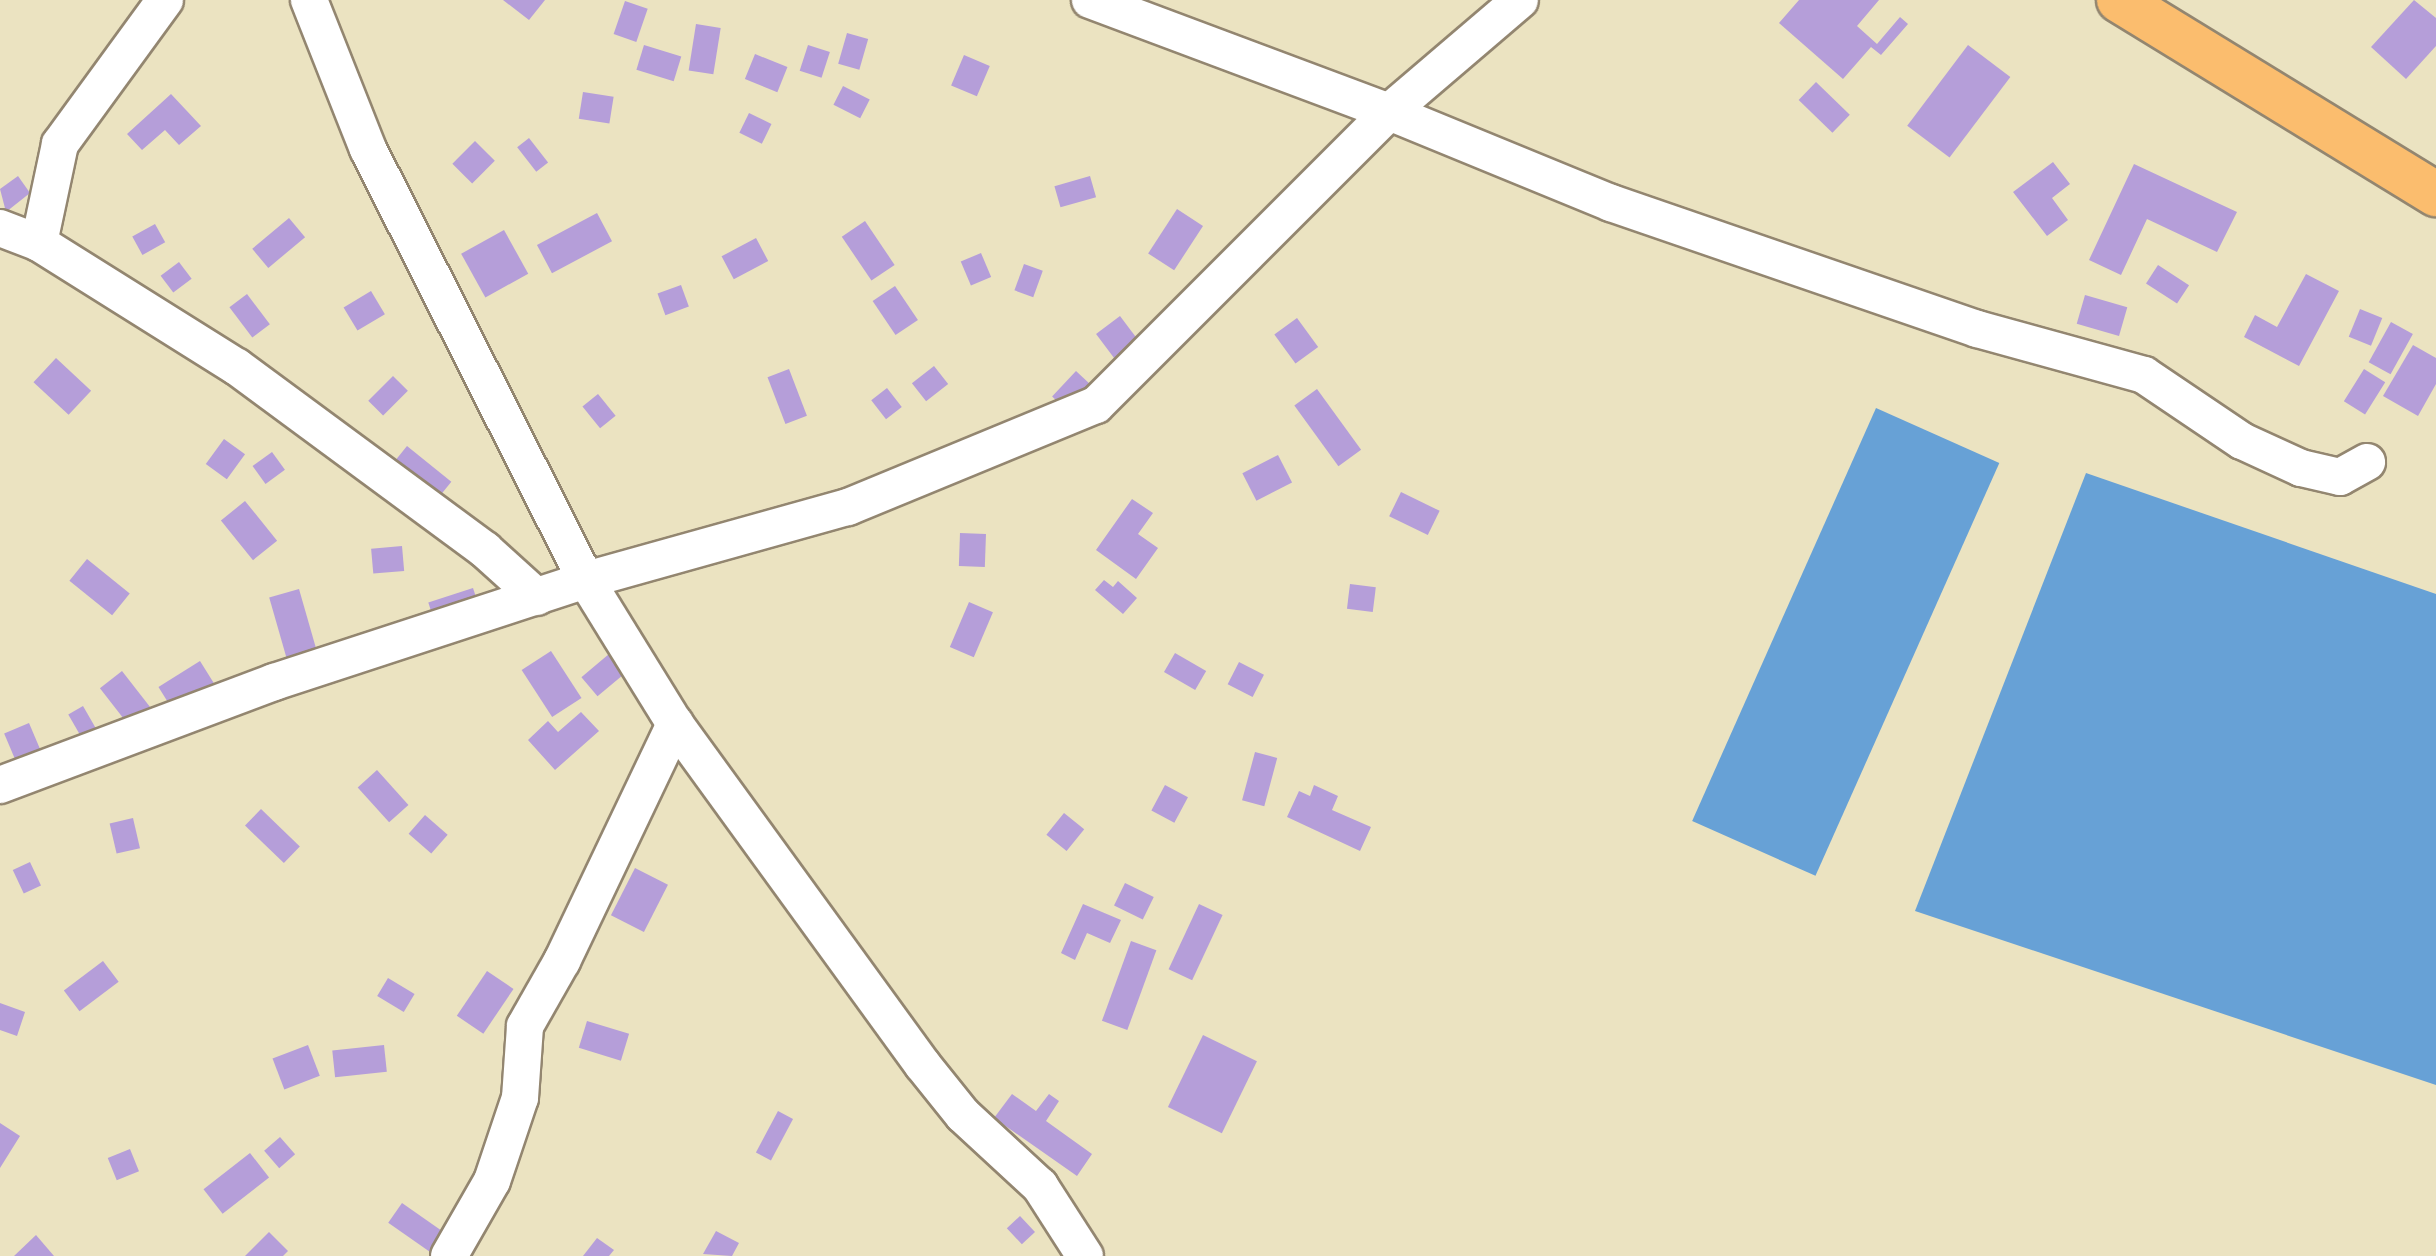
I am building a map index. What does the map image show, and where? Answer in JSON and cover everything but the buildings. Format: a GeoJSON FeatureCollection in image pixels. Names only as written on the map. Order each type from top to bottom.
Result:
{"type":"FeatureCollection","features":[{"type":"Feature","properties":{"kind":"main road"},"geometry":{"type":"LineString","coordinates":[[2119,0],[2436,194]]}},
{"type":"Feature","properties":{"kind":"street"},"geometry":{"type":"LineString","coordinates":[[39,243],[60,144],[165,0]]}},
{"type":"Feature","properties":{"kind":"street"},"geometry":{"type":"LineString","coordinates":[[309,0],[368,149],[586,580],[675,724],[922,1064],[963,1115],[1040,1186],[1085,1256]]}},
{"type":"Feature","properties":{"kind":"street"},"geometry":{"type":"LineString","coordinates":[[1090,0],[1389,112],[1611,203],[1977,329],[2144,375],[2242,441],[2301,468],[2340,477],[2367,462]]}},
{"type":"Feature","properties":{"kind":"street"},"geometry":{"type":"LineString","coordinates":[[0,785],[274,682],[586,580],[848,507],[1096,405],[1389,112],[1520,0]]}},
{"type":"Feature","properties":{"kind":"street"},"geometry":{"type":"LineString","coordinates":[[0,228],[39,243],[237,367],[485,550],[537,597]]}},
{"type":"Feature","properties":{"kind":"street"},"geometry":{"type":"LineString","coordinates":[[449,1256],[492,1181],[520,1098],[525,1026],[562,961],[675,724]]}},
{"type":"Feature","properties":{"kind":"water"},"geometry":{"type":"Polygon","coordinates":[[[1876,408],[1999,463],[1815,876],[1692,821],[1876,408]]]}},
{"type":"Feature","properties":{"kind":"water"},"geometry":{"type":"Polygon","coordinates":[[[2086,473],[2436,594],[2436,1085],[1915,911],[2086,473]]]}}]}
